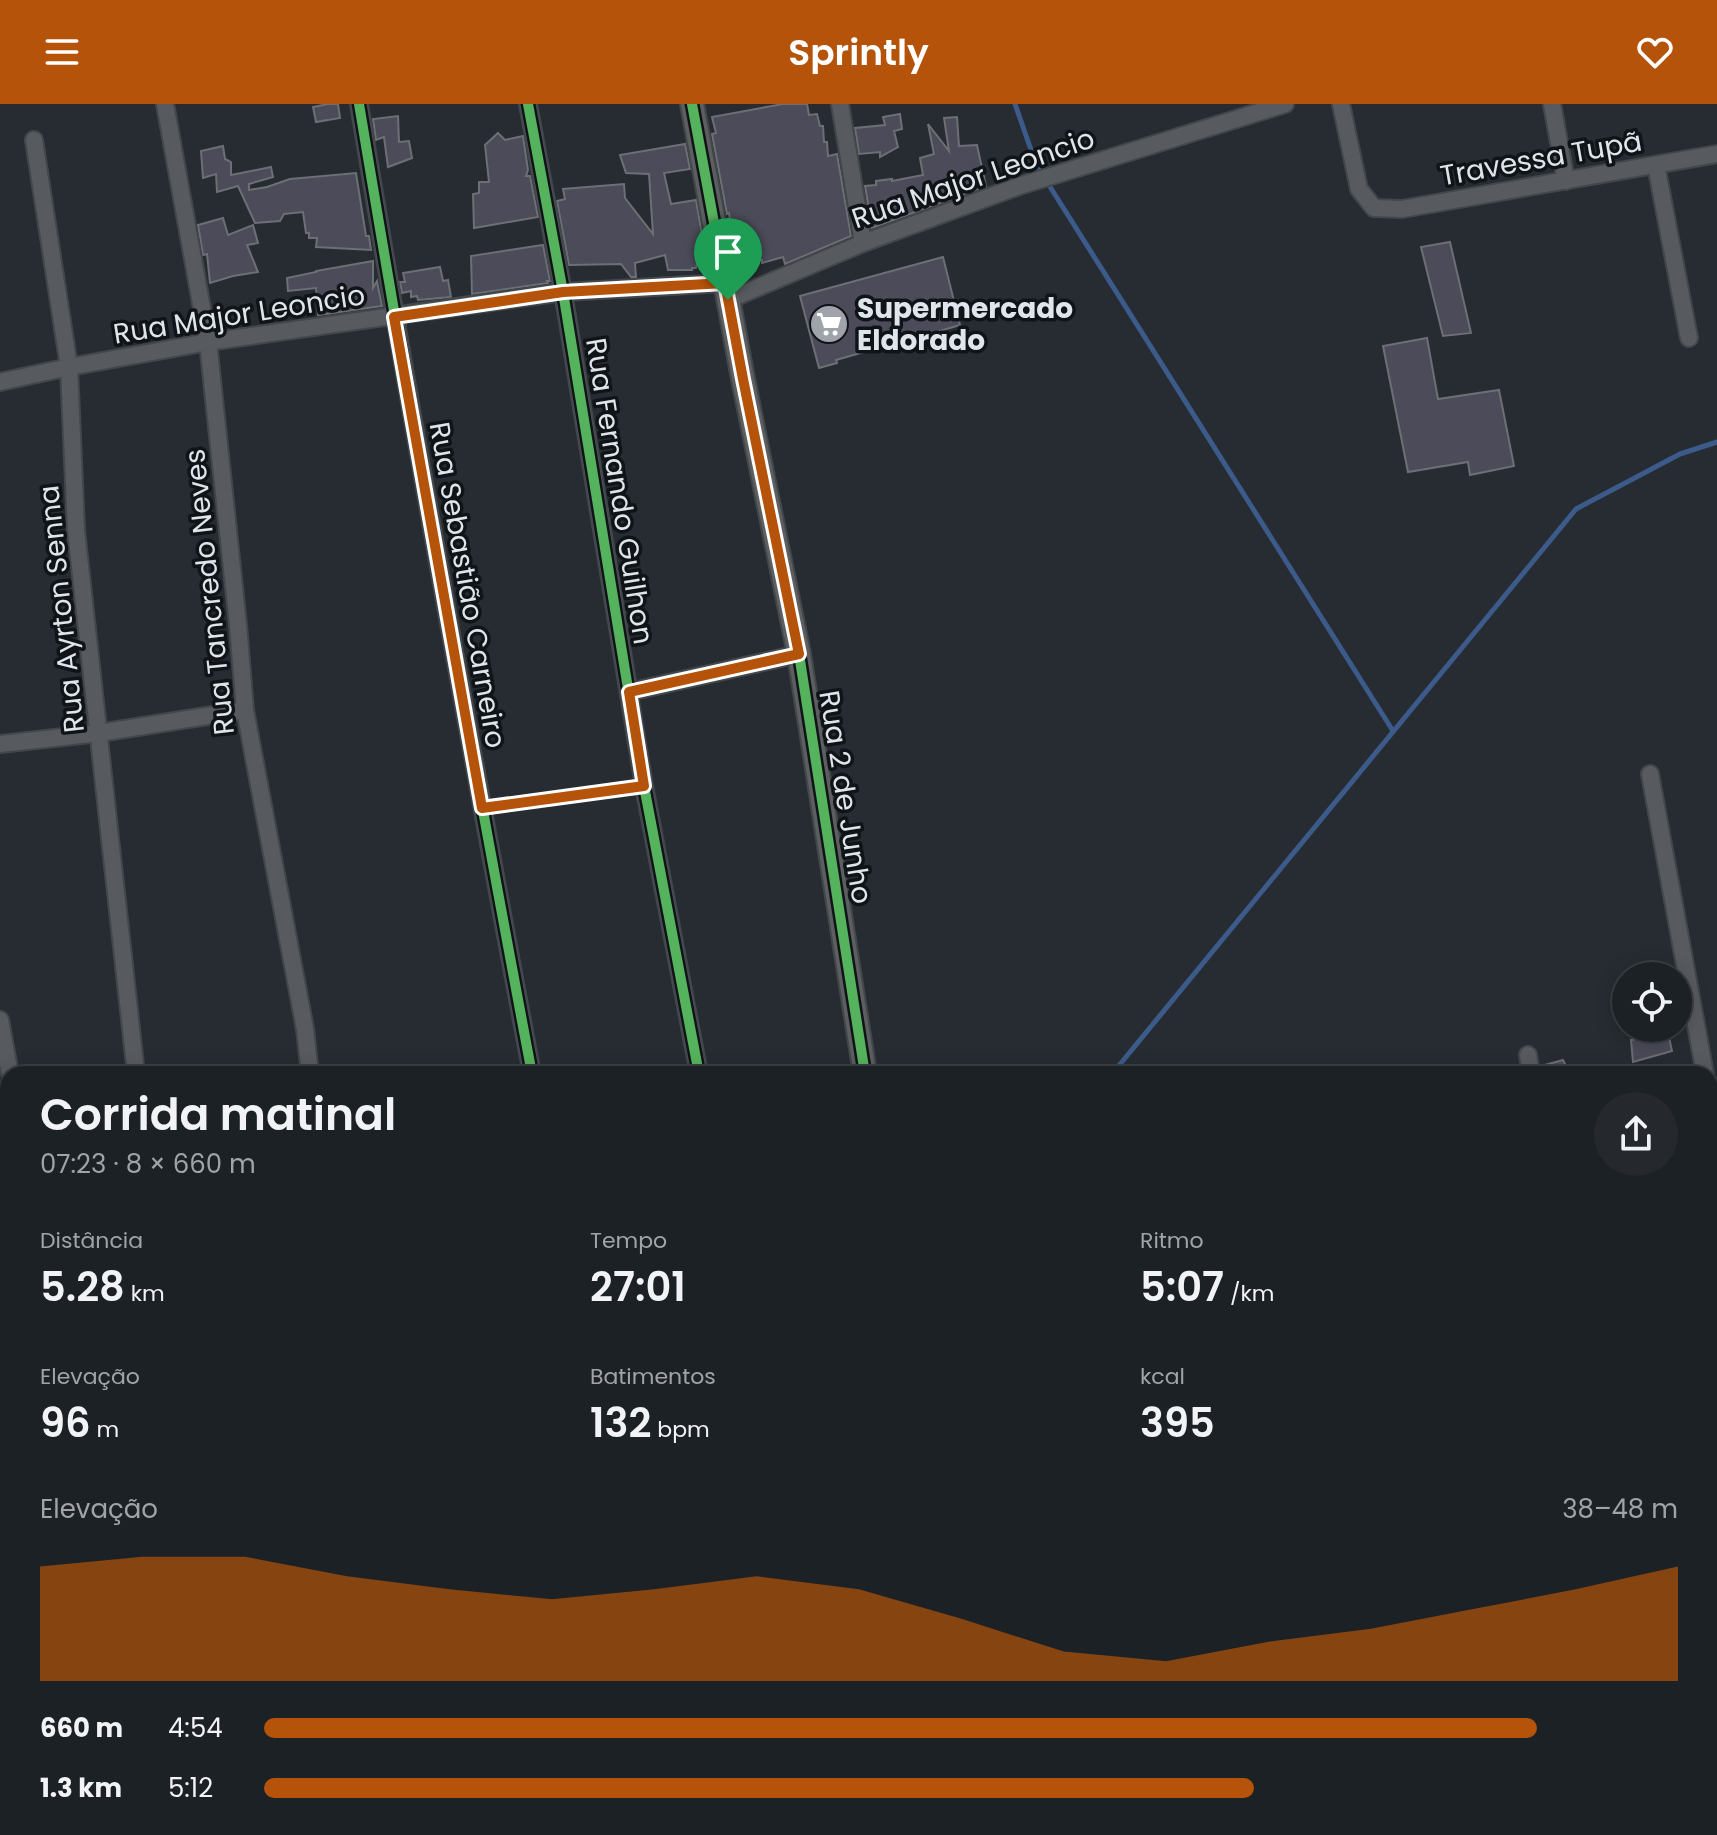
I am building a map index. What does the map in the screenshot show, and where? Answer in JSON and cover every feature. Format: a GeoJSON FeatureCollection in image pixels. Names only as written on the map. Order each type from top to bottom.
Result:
{"type":"FeatureCollection","features":[{"type":"Feature","properties":{"kind":"street","name":"Rua Tancredo Neves"},"geometry":{"type":"LineString","coordinates":[[165,104],[208,342],[245,710],[305,1029],[309,1066]]}},
{"type":"Feature","properties":{"kind":"street","name":"Rua Sebastião Carneiro"},"geometry":{"type":"LineString","coordinates":[[359,104],[394,317],[530,1066]]}},
{"type":"Feature","properties":{"kind":"street","name":"Rua Fernando Guilhon"},"geometry":{"type":"LineString","coordinates":[[528,104],[563,292],[644,786],[697,1066]]}},
{"type":"Feature","properties":{"kind":"street","name":"Rua 2 de Junho"},"geometry":{"type":"LineString","coordinates":[[692,104],[799,654],[864,1066]]}},
{"type":"Feature","properties":{"kind":"street"},"geometry":{"type":"LineString","coordinates":[[840,104],[863,243]]}},
{"type":"Feature","properties":{"kind":"street","name":"Rua Major Leoncio"},"geometry":{"type":"LineString","coordinates":[[0,382],[208,342],[563,292],[727,291],[1019,186],[1285,104]]}},
{"type":"Feature","properties":{"kind":"street","name":"Travessa Tupã"},"geometry":{"type":"LineString","coordinates":[[1341,104],[1359,189],[1374,208],[1402,209],[1717,154]]}},
{"type":"Feature","properties":{"kind":"street"},"geometry":{"type":"LineString","coordinates":[[1552,104],[1566,181]]}},
{"type":"Feature","properties":{"kind":"street","name":"Rua Ayrton Senna"},"geometry":{"type":"LineString","coordinates":[[34,140],[69,367],[76,530],[135,1066]]}},
{"type":"Feature","properties":{"kind":"street"},"geometry":{"type":"LineString","coordinates":[[1656,165],[1689,338]]}},
{"type":"Feature","properties":{"kind":"street"},"geometry":{"type":"LineString","coordinates":[[629,692],[799,654]]}},
{"type":"Feature","properties":{"kind":"street"},"geometry":{"type":"LineString","coordinates":[[0,744],[99,733],[245,710]]}},
{"type":"Feature","properties":{"kind":"street"},"geometry":{"type":"LineString","coordinates":[[1650,774],[1704,1066]]}},
{"type":"Feature","properties":{"kind":"street"},"geometry":{"type":"LineString","coordinates":[[0,1020],[9,1066]]}},
{"type":"Feature","properties":{"kind":"street"},"geometry":{"type":"LineString","coordinates":[[1528,1055],[1530,1066]]}},
{"type":"Feature","properties":{"kind":"lane"},"geometry":{"type":"LineString","coordinates":[[482,808],[644,786]]}},
{"type":"Feature","properties":{"kind":"building"},"geometry":{"type":"Polygon","coordinates":[[[338,104],[340,118],[316,122],[313,107],[338,104]]]}},
{"type":"Feature","properties":{"kind":"building"},"geometry":{"type":"Polygon","coordinates":[[[783,104],[807,104],[809,115],[817,114],[820,126],[823,126],[828,156],[837,154],[851,236],[785,264],[783,257],[762,263],[756,250],[742,250],[739,240],[733,241],[712,134],[716,133],[712,117],[783,104]]]}},
{"type":"Feature","properties":{"kind":"building"},"geometry":{"type":"Polygon","coordinates":[[[900,114],[902,129],[894,131],[898,147],[880,157],[880,152],[859,154],[855,128],[885,125],[883,117],[900,114]]]}},
{"type":"Feature","properties":{"kind":"building"},"geometry":{"type":"Polygon","coordinates":[[[398,116],[399,142],[409,141],[412,158],[388,167],[384,137],[376,140],[373,119],[398,116]]]}},
{"type":"Feature","properties":{"kind":"building"},"geometry":{"type":"Polygon","coordinates":[[[957,117],[959,146],[977,145],[986,186],[872,228],[865,186],[876,185],[876,181],[923,175],[920,158],[934,154],[928,124],[949,151],[944,118],[957,117]]]}},
{"type":"Feature","properties":{"kind":"building"},"geometry":{"type":"Polygon","coordinates":[[[498,133],[505,140],[523,136],[528,170],[526,176],[530,176],[538,217],[474,228],[473,194],[479,193],[479,182],[489,182],[485,145],[498,133]]]}},
{"type":"Feature","properties":{"kind":"building"},"geometry":{"type":"Polygon","coordinates":[[[685,144],[690,169],[664,173],[671,204],[696,200],[707,263],[697,264],[692,270],[668,270],[665,255],[635,263],[636,277],[631,277],[621,264],[569,265],[557,201],[565,199],[563,189],[624,184],[625,198],[653,234],[649,174],[626,173],[620,155],[685,144]]]}},
{"type":"Feature","properties":{"kind":"building"},"geometry":{"type":"Polygon","coordinates":[[[223,146],[225,159],[231,162],[231,175],[271,167],[273,177],[249,184],[249,190],[290,179],[356,173],[371,250],[316,247],[317,238],[309,238],[309,233],[306,233],[303,212],[284,214],[280,221],[255,223],[238,186],[217,192],[216,174],[203,178],[201,151],[223,146]]]}},
{"type":"Feature","properties":{"kind":"building"},"geometry":{"type":"Polygon","coordinates":[[[223,218],[228,235],[253,225],[258,243],[247,245],[258,272],[210,283],[207,254],[203,255],[198,225],[223,218]]]}},
{"type":"Feature","properties":{"kind":"building"},"geometry":{"type":"Polygon","coordinates":[[[1450,242],[1471,333],[1443,336],[1421,247],[1450,242]]]}},
{"type":"Feature","properties":{"kind":"building"},"geometry":{"type":"Polygon","coordinates":[[[543,245],[548,283],[472,294],[471,256],[543,245]]]}},
{"type":"Feature","properties":{"kind":"building"},"geometry":{"type":"Polygon","coordinates":[[[943,257],[960,325],[933,333],[931,349],[924,335],[836,360],[837,363],[819,368],[800,296],[943,257]]]}},
{"type":"Feature","properties":{"kind":"building"},"geometry":{"type":"Polygon","coordinates":[[[373,261],[373,288],[377,281],[382,306],[318,315],[316,288],[288,291],[287,278],[373,261]]]}},
{"type":"Feature","properties":{"kind":"building"},"geometry":{"type":"Polygon","coordinates":[[[440,267],[443,281],[448,280],[451,297],[418,300],[417,296],[411,297],[411,291],[402,293],[400,282],[405,282],[403,273],[440,267]]]}},
{"type":"Feature","properties":{"kind":"building"},"geometry":{"type":"Polygon","coordinates":[[[1427,338],[1438,399],[1499,390],[1514,466],[1470,475],[1468,462],[1408,472],[1383,346],[1427,338]]]}},
{"type":"Feature","properties":{"kind":"building"},"geometry":{"type":"Polygon","coordinates":[[[1631,1042],[1670,1042],[1672,1051],[1633,1062],[1631,1042]]]}},
{"type":"Feature","properties":{"kind":"building"},"geometry":{"type":"Polygon","coordinates":[[[1563,1060],[1566,1066],[1541,1066],[1563,1060]]]}},
{"type":"Feature","properties":{"kind":"waterway"},"geometry":{"type":"LineString","coordinates":[[1015,104],[1042,174]]}},
{"type":"Feature","properties":{"kind":"waterway"},"geometry":{"type":"LineString","coordinates":[[1047,182],[1393,731]]}},
{"type":"Feature","properties":{"kind":"waterway"},"geometry":{"type":"LineString","coordinates":[[1119,1066],[1576,509],[1680,454],[1717,442]]}},
{"type":"Feature","properties":{"kind":"cycle path"},"geometry":{"type":"LineString","coordinates":[[359,104],[443,589],[531,1066]]}},
{"type":"Feature","properties":{"kind":"cycle path"},"geometry":{"type":"LineString","coordinates":[[528,104],[563,292],[644,786],[697,1066]]}},
{"type":"Feature","properties":{"kind":"cycle path"},"geometry":{"type":"LineString","coordinates":[[692,104],[743,379],[799,654],[864,1066]]}},
{"type":"Feature","properties":{"kind":"place","name":"Supermercado Eldorado"},"geometry":{"type":"Point","coordinates":[829,324]}},
{"type":"Feature","properties":{"kind":"route"},"geometry":{"type":"LineString","coordinates":[[725,283],[728,300],[799,654],[629,692],[644,786],[482,808],[394,317],[563,292],[725,283]]}}]}
